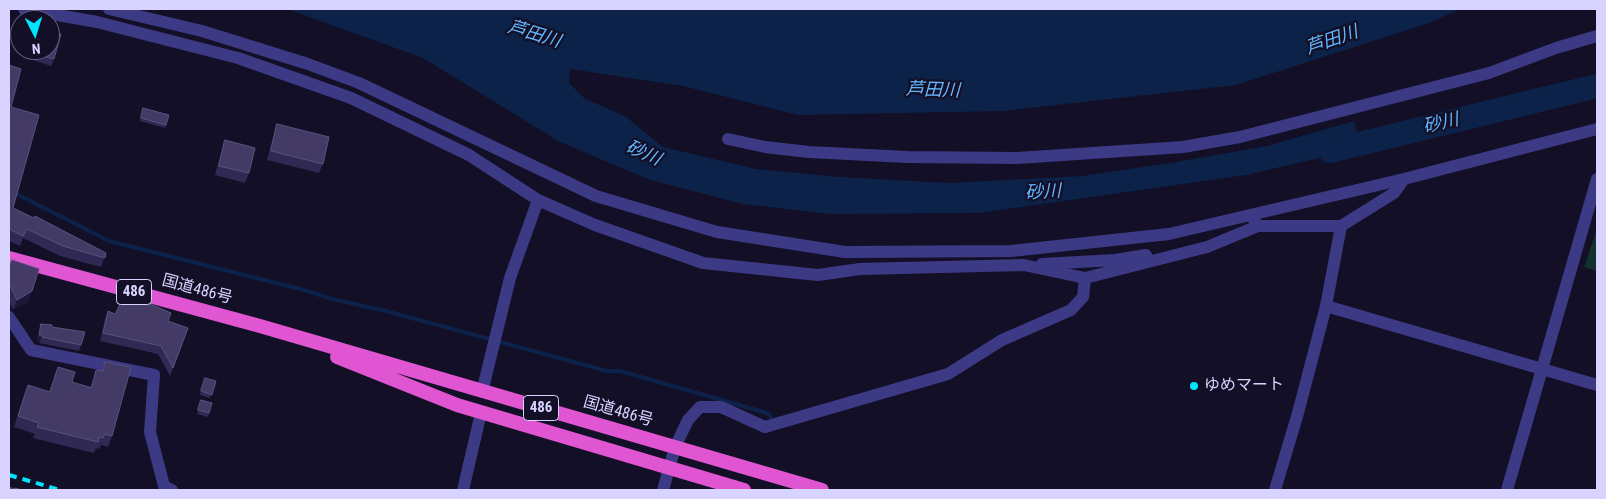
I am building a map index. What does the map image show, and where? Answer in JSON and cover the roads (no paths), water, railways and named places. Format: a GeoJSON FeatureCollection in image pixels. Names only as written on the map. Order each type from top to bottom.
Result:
{"type":"FeatureCollection","features":[{"type":"Feature","properties":{"kind":"highway","name":"国道486号"},"geometry":{"type":"LineString","coordinates":[[9,258],[260,326],[822,490]]}},
{"type":"Feature","properties":{"kind":"highway","name":"国道486号"},"geometry":{"type":"LineString","coordinates":[[260,326],[457,405],[744,490]]}},
{"type":"Feature","properties":{"kind":"street"},"geometry":{"type":"LineString","coordinates":[[24,9],[98,22],[238,58],[351,98],[469,154],[538,200],[595,225],[703,263],[818,275],[860,269],[1024,265],[1115,260],[1207,247]]}},
{"type":"Feature","properties":{"kind":"street"},"geometry":{"type":"LineString","coordinates":[[110,9],[202,31],[308,64],[359,83],[596,196],[717,232],[845,252],[1011,251],[1169,234],[1404,179],[1597,129]]}},
{"type":"Feature","properties":{"kind":"street"},"geometry":{"type":"LineString","coordinates":[[728,139],[765,147],[809,152],[907,157],[1017,158],[1183,147],[1240,137],[1489,73],[1556,48],[1597,36]]}},
{"type":"Feature","properties":{"kind":"street"},"geometry":{"type":"LineString","coordinates":[[1024,265],[1085,278],[1207,247],[1258,226],[1341,226],[1394,193],[1404,179]]}},
{"type":"Feature","properties":{"kind":"street"},"geometry":{"type":"LineString","coordinates":[[1507,490],[1597,179]]}},
{"type":"Feature","properties":{"kind":"street"},"geometry":{"type":"LineString","coordinates":[[482,392],[510,278],[538,200]]}},
{"type":"Feature","properties":{"kind":"street"},"geometry":{"type":"LineString","coordinates":[[1250,215],[1258,226]]}},
{"type":"Feature","properties":{"kind":"street"},"geometry":{"type":"LineString","coordinates":[[1275,490],[1326,306],[1341,226]]}},
{"type":"Feature","properties":{"kind":"street"},"geometry":{"type":"LineString","coordinates":[[663,490],[675,447],[688,420],[700,407],[721,407],[765,427],[948,374],[1002,340],[1071,310],[1083,296],[1085,278]]}},
{"type":"Feature","properties":{"kind":"street"},"geometry":{"type":"LineString","coordinates":[[1326,306],[1597,385]]}},
{"type":"Feature","properties":{"kind":"street"},"geometry":{"type":"LineString","coordinates":[[9,317],[31,350],[154,374],[150,432],[164,486],[172,490]]}},
{"type":"Feature","properties":{"kind":"street"},"geometry":{"type":"LineString","coordinates":[[463,490],[481,413]]}},
{"type":"Feature","properties":{"kind":"water","name":"芦田川"},"geometry":{"type":"Polygon","coordinates":[[[287,9],[1460,9],[1429,23],[1236,85],[1002,111],[798,115],[683,86],[570,69],[569,83],[584,98],[626,117],[663,147],[756,169],[840,177],[948,183],[1082,176],[1267,146],[1354,121],[1362,148],[1246,175],[979,213],[830,214],[743,204],[650,180],[560,142],[423,58],[287,9]]]}},
{"type":"Feature","properties":{"kind":"waterway","name":"砂川"},"geometry":{"type":"LineString","coordinates":[[1330,151],[1597,86]]}},
{"type":"Feature","properties":{"kind":"waterway"},"geometry":{"type":"LineString","coordinates":[[9,190],[109,241],[304,290],[332,299],[386,311],[607,371],[620,371],[767,413],[771,417]]}},
{"type":"Feature","properties":{"kind":"railway"},"geometry":{"type":"LineString","coordinates":[[9,475],[60,490]]}},
{"type":"Feature","properties":{"kind":"place","name":"ゆめマート"},"geometry":{"type":"Point","coordinates":[1194,386]}}]}
